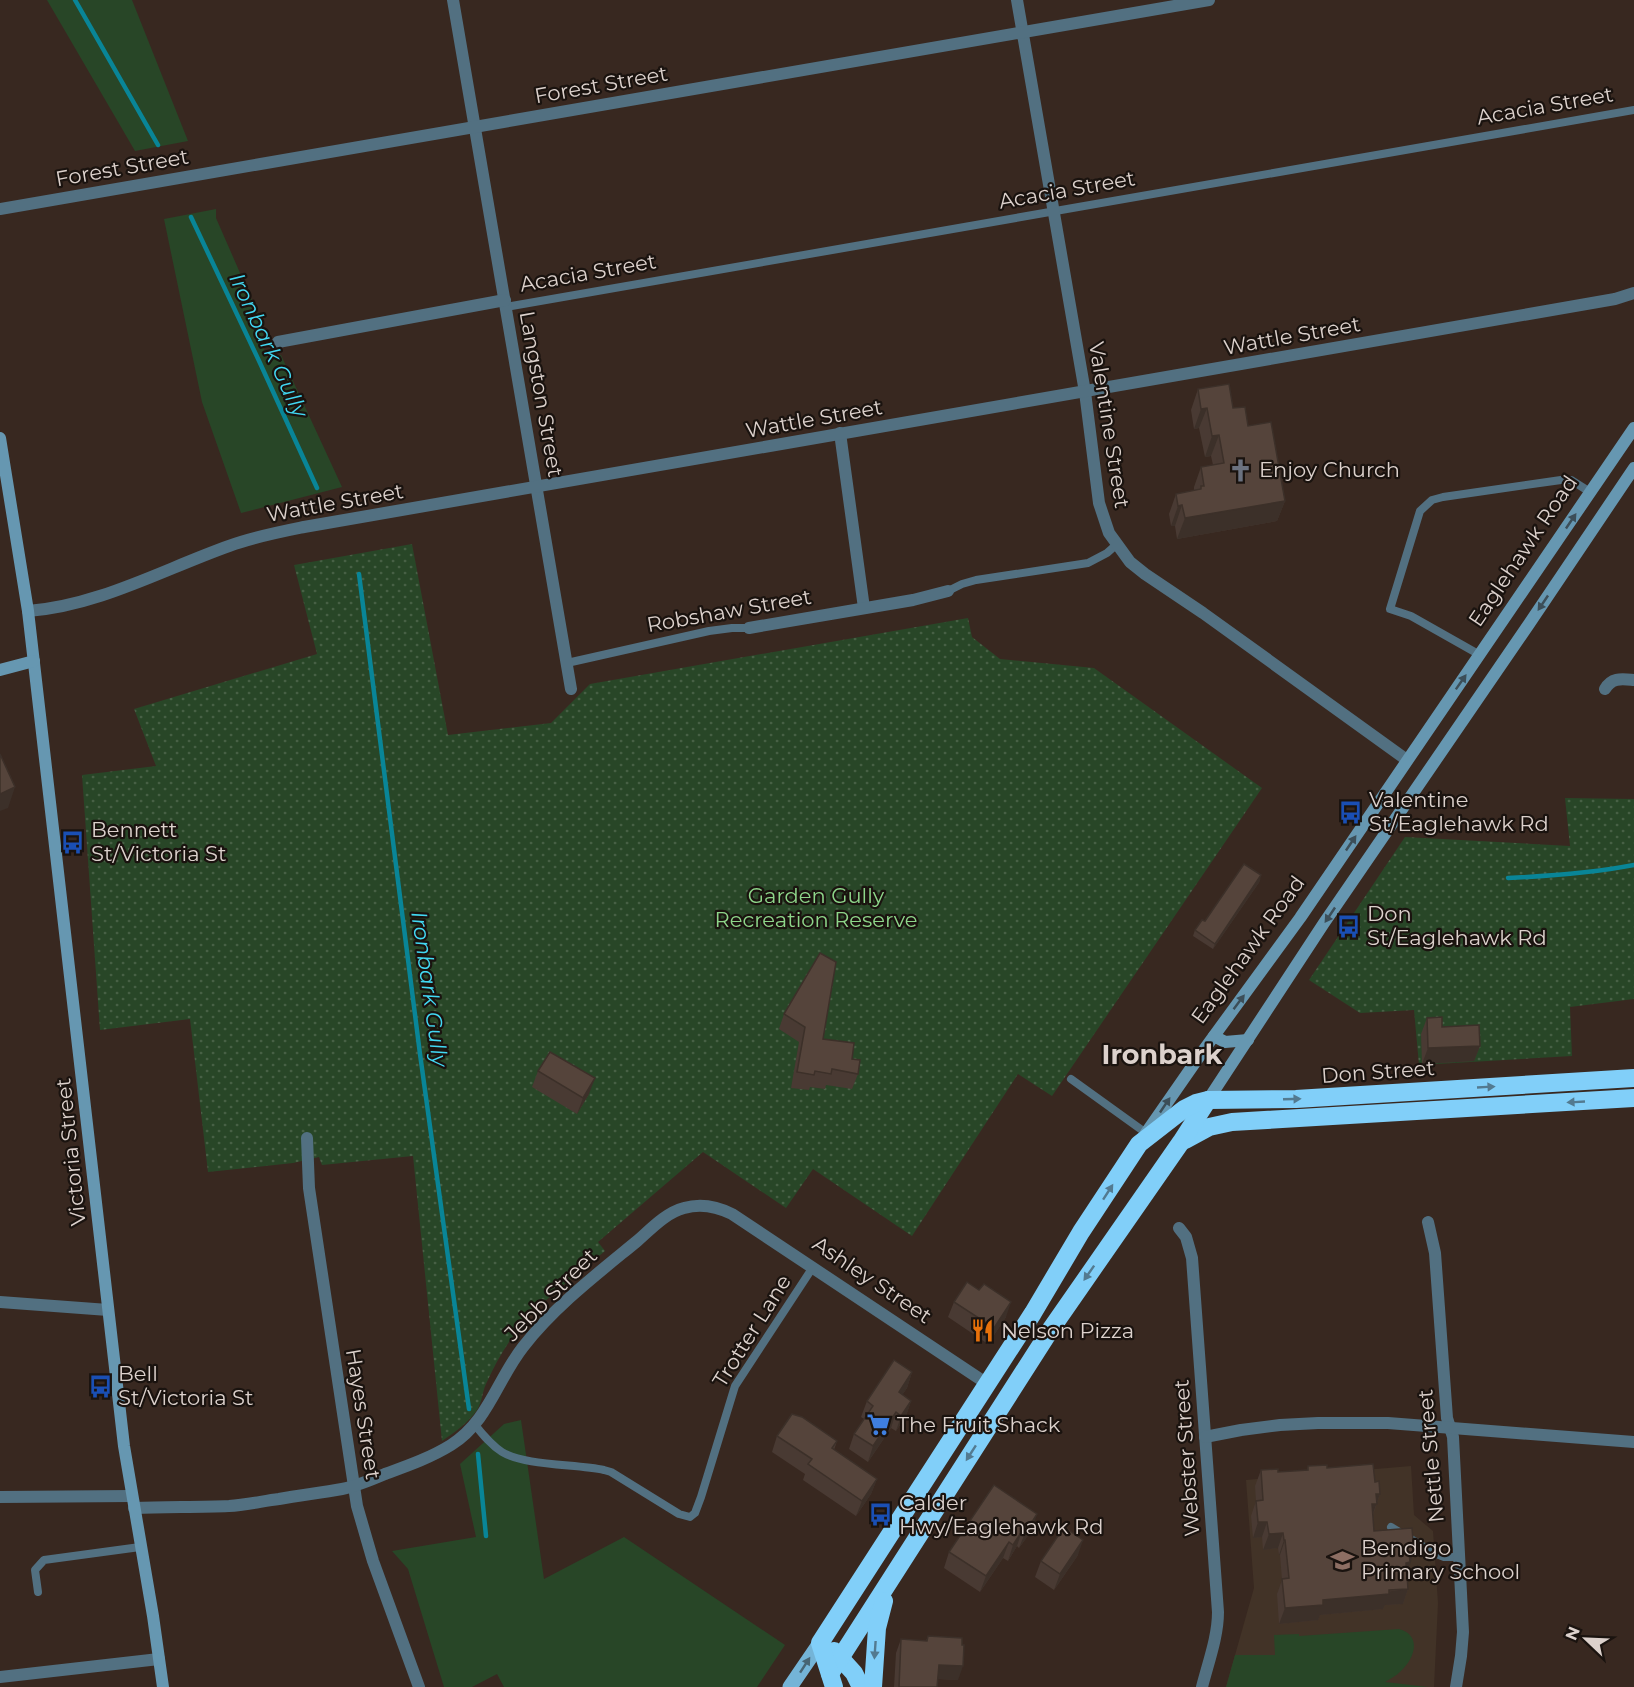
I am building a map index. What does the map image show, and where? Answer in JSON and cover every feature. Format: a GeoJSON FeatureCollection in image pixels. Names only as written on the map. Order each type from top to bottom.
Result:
{"type":"FeatureCollection","features":[{"type":"Feature","properties":{"kind":"highway","name":"Don Street"},"geometry":{"type":"LineString","coordinates":[[1143,1138],[1184,1109],[1208,1100],[1296,1099],[1634,1078]]}},
{"type":"Feature","properties":{"kind":"highway","name":"Don Street"},"geometry":{"type":"LineString","coordinates":[[1181,1142],[1209,1127],[1232,1122],[1634,1098]]}},
{"type":"Feature","properties":{"kind":"highway"},"geometry":{"type":"LineString","coordinates":[[829,1683],[841,1658],[1007,1396],[1208,1100]]}},
{"type":"Feature","properties":{"kind":"highway","name":"Eaglehawk Road"},"geometry":{"type":"LineString","coordinates":[[820,1642],[1143,1138]]}},
{"type":"Feature","properties":{"kind":"highway","name":"Ashley Street"},"geometry":{"type":"LineString","coordinates":[[987,1383],[1007,1396]]}},
{"type":"Feature","properties":{"kind":"highway"},"geometry":{"type":"LineString","coordinates":[[873,1687],[877,1628],[894,1574]]}},
{"type":"Feature","properties":{"kind":"highway"},"geometry":{"type":"LineString","coordinates":[[820,1642],[841,1658],[854,1673],[861,1687]]}},
{"type":"Feature","properties":{"kind":"highway"},"geometry":{"type":"LineString","coordinates":[[820,1642],[829,1683]]}},
{"type":"Feature","properties":{"kind":"main road","name":"Eaglehawk Road"},"geometry":{"type":"LineString","coordinates":[[1143,1138],[1300,918],[1634,428]]}},
{"type":"Feature","properties":{"kind":"main road","name":"Victoria Street"},"geometry":{"type":"LineString","coordinates":[[0,438],[28,611],[118,1398],[162,1687]]}},
{"type":"Feature","properties":{"kind":"main road"},"geometry":{"type":"LineString","coordinates":[[1208,1100],[1324,923],[1634,468]]}},
{"type":"Feature","properties":{"kind":"main road"},"geometry":{"type":"LineString","coordinates":[[0,670],[34,661]]}},
{"type":"Feature","properties":{"kind":"main road","name":"Valentine Street"},"geometry":{"type":"LineString","coordinates":[[1407,760],[1426,774]]}},
{"type":"Feature","properties":{"kind":"main road"},"geometry":{"type":"LineString","coordinates":[[1214,1036],[1225,1042],[1248,1040]]}},
{"type":"Feature","properties":{"kind":"main road","name":"Eaglehawk Road"},"geometry":{"type":"LineString","coordinates":[[790,1687],[820,1642]]}},
{"type":"Feature","properties":{"kind":"street","name":"Langston Street"},"geometry":{"type":"LineString","coordinates":[[453,0],[571,689]]}},
{"type":"Feature","properties":{"kind":"street","name":"Valentine Street"},"geometry":{"type":"LineString","coordinates":[[1017,0],[1084,392],[1099,503],[1106,526],[1116,545],[1130,562],[1153,580],[1203,613],[1407,760]]}},
{"type":"Feature","properties":{"kind":"street","name":"Forest Street"},"geometry":{"type":"LineString","coordinates":[[0,209],[1209,0]]}},
{"type":"Feature","properties":{"kind":"street","name":"Wattle Street"},"geometry":{"type":"LineString","coordinates":[[28,611],[50,610],[84,601],[229,546],[304,526],[1615,299],[1634,293]]}},
{"type":"Feature","properties":{"kind":"street","name":"Wattle Street"},"geometry":{"type":"LineString","coordinates":[[1615,299],[1634,299]]}},
{"type":"Feature","properties":{"kind":"street","name":"Acacia Street"},"geometry":{"type":"LineString","coordinates":[[278,342],[505,303]]}},
{"type":"Feature","properties":{"kind":"street"},"geometry":{"type":"LineString","coordinates":[[840,434],[864,608]]}},
{"type":"Feature","properties":{"kind":"street","name":"Robshaw Street"},"geometry":{"type":"LineString","coordinates":[[748,628],[913,600],[948,591]]}},
{"type":"Feature","properties":{"kind":"street"},"geometry":{"type":"LineString","coordinates":[[1605,689],[1615,680],[1634,680]]}},
{"type":"Feature","properties":{"kind":"street","name":"Hayes Street"},"geometry":{"type":"LineString","coordinates":[[307,1138],[309,1188],[357,1506],[367,1544],[419,1687]]}},
{"type":"Feature","properties":{"kind":"street","name":"Jebb Street"},"geometry":{"type":"LineString","coordinates":[[0,1497],[232,1506],[343,1489],[438,1453],[460,1439],[475,1425],[489,1406],[509,1367],[522,1348],[561,1307],[616,1257],[667,1216],[683,1208],[710,1206]]}},
{"type":"Feature","properties":{"kind":"street","name":"Ashley Street"},"geometry":{"type":"LineString","coordinates":[[710,1206],[732,1214],[987,1383]]}},
{"type":"Feature","properties":{"kind":"street","name":"Nettle Street"},"geometry":{"type":"LineString","coordinates":[[1428,1222],[1435,1252],[1447,1418],[1453,1437],[1463,1632],[1456,1687]]}},
{"type":"Feature","properties":{"kind":"street","name":"Webster Street"},"geometry":{"type":"LineString","coordinates":[[1179,1228],[1190,1246],[1192,1258],[1218,1620],[1202,1687]]}},
{"type":"Feature","properties":{"kind":"street"},"geometry":{"type":"LineString","coordinates":[[0,1302],[108,1310]]}},
{"type":"Feature","properties":{"kind":"street"},"geometry":{"type":"LineString","coordinates":[[1205,1437],[1257,1428],[1318,1423],[1399,1423],[1511,1434],[1634,1442]]}},
{"type":"Feature","properties":{"kind":"street"},"geometry":{"type":"LineString","coordinates":[[0,1677],[159,1659]]}},
{"type":"Feature","properties":{"kind":"lane","name":"Acacia Street"},"geometry":{"type":"LineString","coordinates":[[505,303],[1053,212],[1634,110]]}},
{"type":"Feature","properties":{"kind":"lane"},"geometry":{"type":"LineString","coordinates":[[1480,655],[1411,616],[1390,609],[1420,511],[1432,500],[1443,497],[1561,480],[1571,480],[1590,492]]}},
{"type":"Feature","properties":{"kind":"lane","name":"Robshaw Street"},"geometry":{"type":"LineString","coordinates":[[948,591],[976,580],[1088,563],[1102,557],[1116,545]]}},
{"type":"Feature","properties":{"kind":"lane","name":"Robshaw Street"},"geometry":{"type":"LineString","coordinates":[[567,663],[709,630],[748,628]]}},
{"type":"Feature","properties":{"kind":"lane"},"geometry":{"type":"LineString","coordinates":[[1071,1078],[1143,1138]]}},
{"type":"Feature","properties":{"kind":"lane","name":"Trotter Lane"},"geometry":{"type":"LineString","coordinates":[[475,1425],[485,1438],[507,1455],[527,1461],[611,1472],[679,1514],[690,1517],[695,1513],[735,1386],[813,1268]]}},
{"type":"Feature","properties":{"kind":"lane"},"geometry":{"type":"LineString","coordinates":[[1390,1527],[1434,1553],[1444,1557],[1459,1557]]}},
{"type":"Feature","properties":{"kind":"lane"},"geometry":{"type":"LineString","coordinates":[[38,1592],[35,1570],[44,1560],[140,1547]]}},
{"type":"Feature","properties":{"kind":"shaded area","name":"Bendigo Primary School"},"geometry":{"type":"Polygon","coordinates":[[[1411,1466],[1414,1515],[1433,1531],[1438,1603],[1434,1687],[1226,1687],[1254,1588],[1246,1480],[1411,1466]]]}},
{"type":"Feature","properties":{"kind":"green space"},"geometry":{"type":"Polygon","coordinates":[[[47,0],[132,0],[188,141],[135,151],[47,0]]]}},
{"type":"Feature","properties":{"kind":"green space"},"geometry":{"type":"Polygon","coordinates":[[[216,209],[216,218],[265,330],[262,345],[266,352],[281,355],[342,487],[241,513],[202,402],[164,219],[216,209]]]}},
{"type":"Feature","properties":{"kind":"green space","name":"Garden Gully Recreation Reserve"},"geometry":{"type":"Polygon","coordinates":[[[412,544],[448,735],[551,723],[590,684],[968,618],[972,637],[1000,659],[1094,668],[1262,788],[1052,1096],[1018,1074],[912,1236],[813,1169],[786,1208],[703,1152],[598,1242],[605,1251],[546,1300],[525,1321],[496,1364],[477,1410],[442,1441],[413,1156],[322,1165],[319,1157],[293,1163],[208,1172],[190,1019],[100,1030],[82,775],[156,766],[134,709],[317,654],[294,565],[412,544]]]}},
{"type":"Feature","properties":{"kind":"green space"},"geometry":{"type":"Polygon","coordinates":[[[1565,798],[1634,799],[1634,999],[1570,1007],[1572,1056],[1419,1065],[1414,1010],[1360,1013],[1309,980],[1405,837],[1570,846],[1565,798]]]}},
{"type":"Feature","properties":{"kind":"green space"},"geometry":{"type":"Polygon","coordinates":[[[521,1420],[544,1579],[624,1537],[785,1645],[757,1687],[504,1687],[497,1674],[472,1687],[444,1687],[408,1569],[392,1551],[476,1537],[460,1464],[504,1424],[521,1420]]]}},
{"type":"Feature","properties":{"kind":"green space"},"geometry":{"type":"Polygon","coordinates":[[[1399,1629],[1411,1636],[1413,1654],[1401,1671],[1385,1682],[1428,1687],[1226,1687],[1235,1655],[1275,1655],[1274,1635],[1299,1634],[1299,1636],[1399,1629]]]}},
{"type":"Feature","properties":{"kind":"building","name":"Enjoy Church"},"geometry":{"type":"Polygon","coordinates":[[[1229,384],[1233,408],[1245,407],[1248,426],[1271,422],[1285,501],[1185,518],[1182,505],[1178,506],[1176,494],[1201,489],[1201,486],[1204,486],[1201,467],[1224,463],[1219,435],[1212,436],[1207,408],[1201,409],[1198,389],[1229,384]]]}},
{"type":"Feature","properties":{"kind":"building"},"geometry":{"type":"Polygon","coordinates":[[[0,754],[15,787],[0,794],[0,754]]]}},
{"type":"Feature","properties":{"kind":"building"},"geometry":{"type":"Polygon","coordinates":[[[1244,864],[1261,875],[1215,944],[1195,930],[1202,920],[1205,921],[1244,864]]]}},
{"type":"Feature","properties":{"kind":"building"},"geometry":{"type":"Polygon","coordinates":[[[820,953],[836,962],[823,1039],[854,1043],[852,1059],[860,1060],[858,1074],[832,1069],[831,1074],[815,1071],[814,1075],[797,1072],[805,1027],[784,1014],[820,953]]]}},
{"type":"Feature","properties":{"kind":"building"},"geometry":{"type":"Polygon","coordinates":[[[1442,1017],[1442,1027],[1479,1025],[1480,1046],[1428,1048],[1427,1018],[1442,1017]]]}},
{"type":"Feature","properties":{"kind":"building"},"geometry":{"type":"Polygon","coordinates":[[[550,1052],[595,1078],[583,1098],[538,1071],[550,1052]]]}},
{"type":"Feature","properties":{"kind":"building"},"geometry":{"type":"Polygon","coordinates":[[[967,1282],[979,1290],[984,1284],[1011,1302],[994,1328],[954,1302],[967,1282]]]}},
{"type":"Feature","properties":{"kind":"building"},"geometry":{"type":"Polygon","coordinates":[[[894,1360],[912,1372],[899,1392],[911,1401],[901,1416],[896,1412],[873,1446],[854,1434],[873,1406],[867,1401],[894,1360]]]}},
{"type":"Feature","properties":{"kind":"building"},"geometry":{"type":"Polygon","coordinates":[[[792,1414],[802,1417],[837,1441],[832,1448],[877,1479],[862,1501],[808,1464],[812,1459],[777,1436],[792,1414]]]}},
{"type":"Feature","properties":{"kind":"building"},"geometry":{"type":"Polygon","coordinates":[[[1373,1464],[1375,1482],[1379,1481],[1380,1494],[1376,1494],[1377,1504],[1372,1504],[1374,1531],[1412,1528],[1414,1553],[1409,1553],[1410,1562],[1406,1563],[1408,1589],[1389,1590],[1389,1594],[1323,1600],[1323,1605],[1285,1608],[1282,1579],[1289,1578],[1283,1533],[1269,1534],[1267,1522],[1258,1522],[1256,1501],[1263,1500],[1261,1470],[1278,1469],[1278,1472],[1308,1470],[1308,1466],[1327,1465],[1327,1468],[1373,1464]]]}},
{"type":"Feature","properties":{"kind":"building"},"geometry":{"type":"Polygon","coordinates":[[[994,1485],[1037,1514],[1025,1533],[1022,1531],[1013,1545],[1009,1542],[986,1576],[949,1552],[994,1485]]]}},
{"type":"Feature","properties":{"kind":"building"},"geometry":{"type":"Polygon","coordinates":[[[1064,1527],[1083,1540],[1060,1574],[1041,1561],[1064,1527]]]}},
{"type":"Feature","properties":{"kind":"building"},"geometry":{"type":"Polygon","coordinates":[[[928,1636],[962,1638],[963,1666],[939,1665],[937,1687],[899,1687],[901,1639],[927,1641],[928,1636]]]}},
{"type":"Feature","properties":{"kind":"waterway","name":"Ironbark Gully"},"geometry":{"type":"LineString","coordinates":[[75,0],[158,145]]}},
{"type":"Feature","properties":{"kind":"waterway","name":"Ironbark Gully"},"geometry":{"type":"LineString","coordinates":[[191,217],[317,488]]}},
{"type":"Feature","properties":{"kind":"waterway","name":"Ironbark Gully"},"geometry":{"type":"LineString","coordinates":[[359,574],[420,1054],[469,1409]]}},
{"type":"Feature","properties":{"kind":"waterway"},"geometry":{"type":"LineString","coordinates":[[1508,878],[1571,874],[1634,865]]}},
{"type":"Feature","properties":{"kind":"waterway","name":"Ironbark Gully"},"geometry":{"type":"LineString","coordinates":[[478,1454],[486,1536]]}},
{"type":"Feature","properties":{"kind":"place","name":"Enjoy Church"},"geometry":{"type":"Point","coordinates":[1241,470]}},
{"type":"Feature","properties":{"kind":"place","name":"Valentine St/Eaglehawk Rd"},"geometry":{"type":"Point","coordinates":[1351,812]}},
{"type":"Feature","properties":{"kind":"place","name":"Bennett St/Victoria St"},"geometry":{"type":"Point","coordinates":[73,842]}},
{"type":"Feature","properties":{"kind":"place","name":"Don St/Eaglehawk Rd"},"geometry":{"type":"Point","coordinates":[1349,926]}},
{"type":"Feature","properties":{"kind":"place","name":"Nelson Pizza"},"geometry":{"type":"Point","coordinates":[983,1331]}},
{"type":"Feature","properties":{"kind":"place","name":"Bell St/Victoria St"},"geometry":{"type":"Point","coordinates":[100,1386]}},
{"type":"Feature","properties":{"kind":"place","name":"The Fruit Shack"},"geometry":{"type":"Point","coordinates":[879,1425]}},
{"type":"Feature","properties":{"kind":"place","name":"Calder Hwy/Eaglehawk Rd"},"geometry":{"type":"Point","coordinates":[881,1515]}},
{"type":"Feature","properties":{"kind":"place","name":"Bendigo Primary School"},"geometry":{"type":"Point","coordinates":[1343,1560]}},
{"type":"Feature","properties":{"kind":"district","name":"Ironbark"},"geometry":{"type":"Point","coordinates":[1162,1055]}}]}
